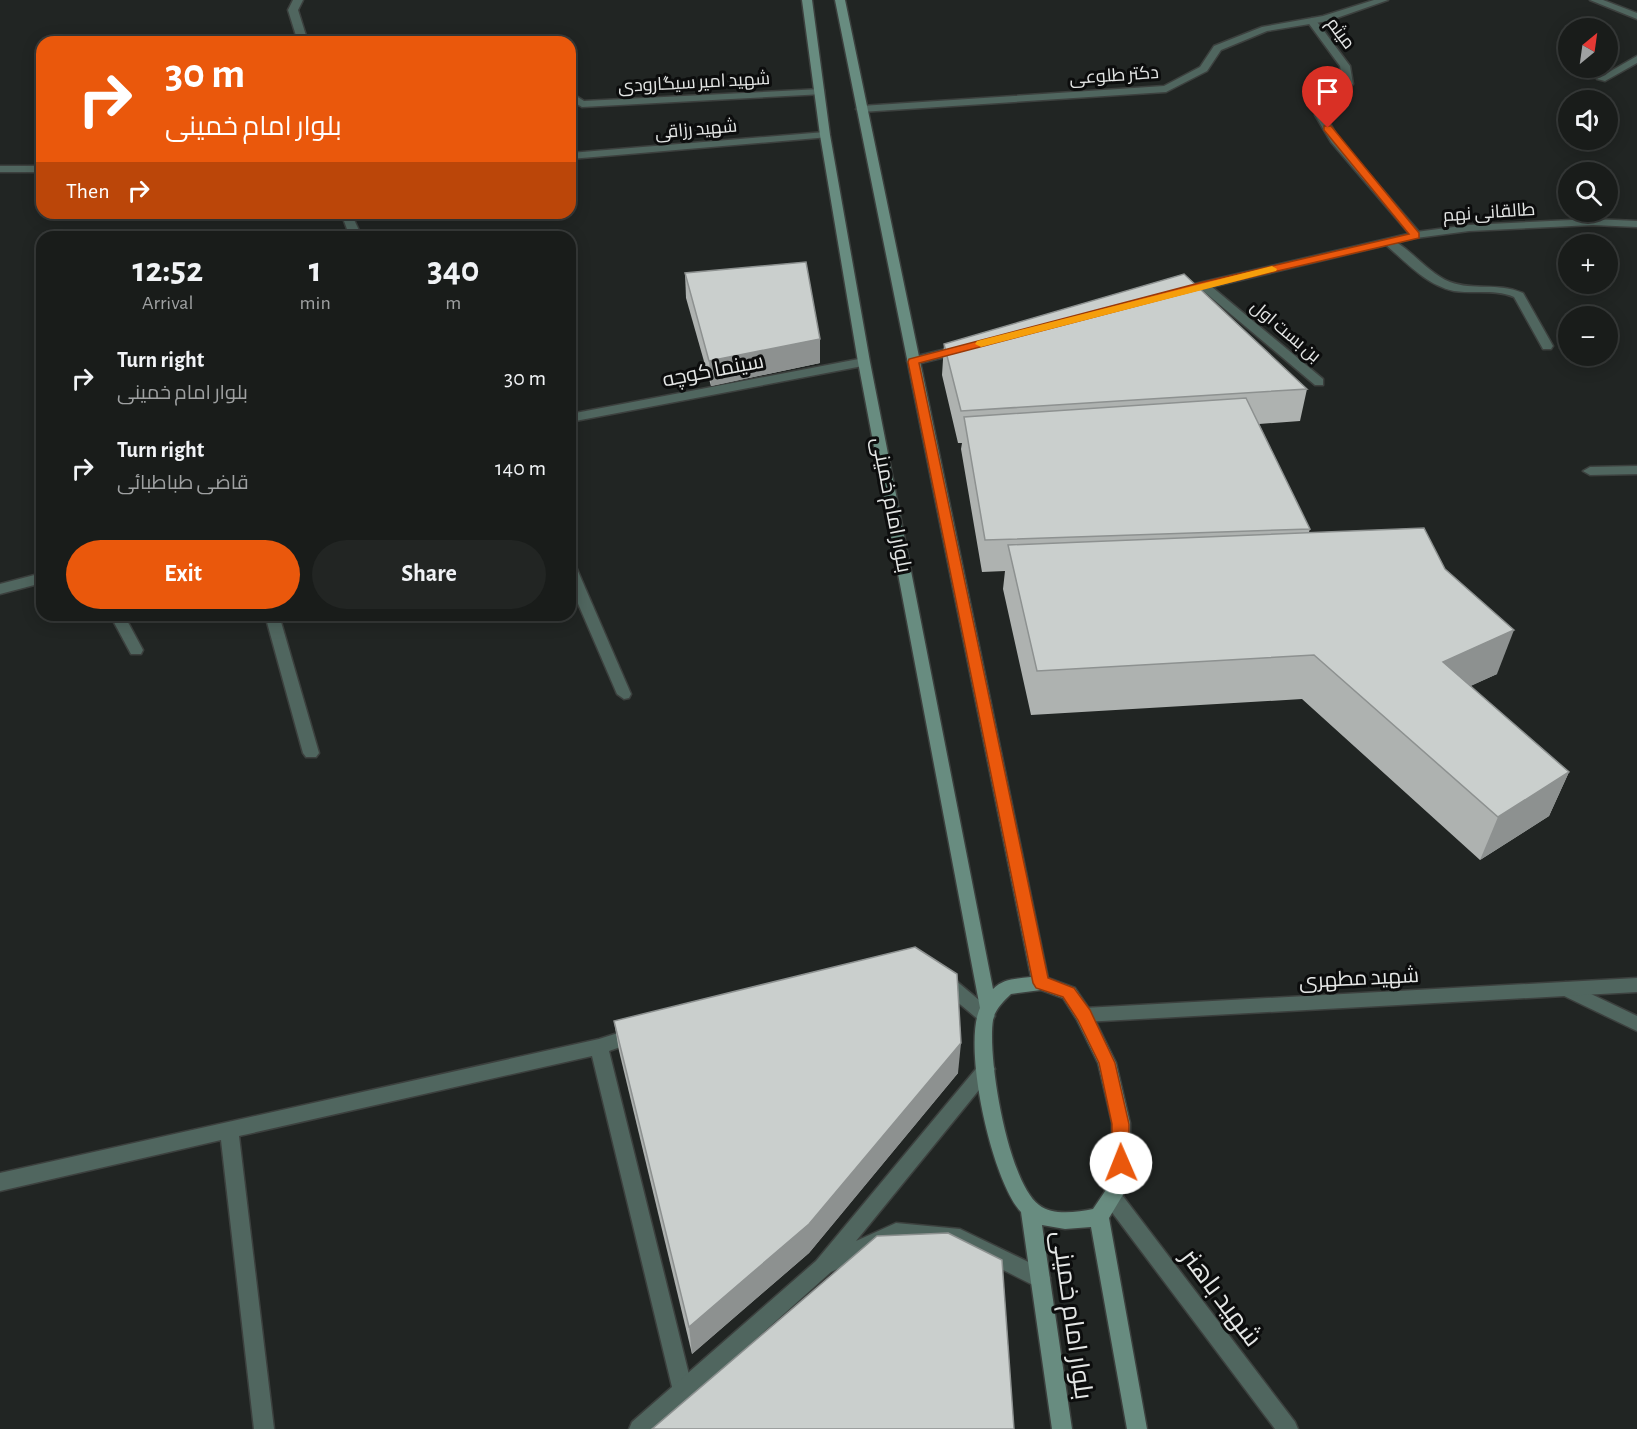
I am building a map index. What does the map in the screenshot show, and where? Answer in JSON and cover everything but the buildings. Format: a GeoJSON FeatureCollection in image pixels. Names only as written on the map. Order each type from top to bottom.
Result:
{"type":"FeatureCollection","features":[{"type":"Feature","properties":{"kind":"main road","name":"بلوار امام خمینی"},"geometry":{"type":"LineString","coordinates":[[807,0],[825,135],[864,362],[987,1012],[986,1069],[992,1112],[1002,1153],[1019,1196],[1030,1210],[1062,1429]]}},
{"type":"Feature","properties":{"kind":"main road"},"geometry":{"type":"LineString","coordinates":[[840,0],[1041,983]]}},
{"type":"Feature","properties":{"kind":"main road"},"geometry":{"type":"LineString","coordinates":[[987,1012],[1006,987],[1041,983],[1054,986],[1069,993],[1084,1015],[1107,1063],[1120,1124],[1121,1183],[1099,1217],[1073,1221],[1048,1218],[1030,1210]]}},
{"type":"Feature","properties":{"kind":"main road","name":"بلوار امام خمینی"},"geometry":{"type":"LineString","coordinates":[[1099,1217],[1137,1429]]}},
{"type":"Feature","properties":{"kind":"street"},"geometry":{"type":"LineString","coordinates":[[298,0],[293,10],[301,36]]}},
{"type":"Feature","properties":{"kind":"street","name":"دکتر طلوعی"},"geometry":{"type":"LineString","coordinates":[[861,109],[1167,89],[1203,69],[1217,48],[1265,29],[1325,19],[1383,0]]}},
{"type":"Feature","properties":{"kind":"street"},"geometry":{"type":"LineString","coordinates":[[1595,0],[1637,16]]}},
{"type":"Feature","properties":{"kind":"street","name":"میثم"},"geometry":{"type":"LineString","coordinates":[[1312,21],[1345,66],[1348,84],[1329,99],[1320,115],[1335,140],[1416,236]]}},
{"type":"Feature","properties":{"kind":"street"},"geometry":{"type":"LineString","coordinates":[[1602,79],[1637,59]]}},
{"type":"Feature","properties":{"kind":"street","name":"شهید امیر سیگارودی"},"geometry":{"type":"LineString","coordinates":[[576,100],[582,104],[821,92]]}},
{"type":"Feature","properties":{"kind":"street","name":"شهید رزاقی"},"geometry":{"type":"LineString","coordinates":[[576,156],[825,135]]}},
{"type":"Feature","properties":{"kind":"street"},"geometry":{"type":"LineString","coordinates":[[0,169],[36,169]]}},
{"type":"Feature","properties":{"kind":"street","name":"طالقانی نهم"},"geometry":{"type":"LineString","coordinates":[[1171,294],[1416,236],[1469,228],[1593,222],[1637,224]]}},
{"type":"Feature","properties":{"kind":"street"},"geometry":{"type":"LineString","coordinates":[[1389,242],[1438,281],[1453,287],[1500,288],[1519,295],[1547,346]]}},
{"type":"Feature","properties":{"kind":"street","name":"بن بست اول"},"geometry":{"type":"LineString","coordinates":[[1203,285],[1319,382]]}},
{"type":"Feature","properties":{"kind":"street"},"geometry":{"type":"LineString","coordinates":[[913,362],[970,346]]}},
{"type":"Feature","properties":{"kind":"street","name":"سینما کوچه"},"geometry":{"type":"LineString","coordinates":[[576,417],[864,362]]}},
{"type":"Feature","properties":{"kind":"street"},"geometry":{"type":"LineString","coordinates":[[1590,471],[1637,470]]}},
{"type":"Feature","properties":{"kind":"street"},"geometry":{"type":"LineString","coordinates":[[0,589],[36,580]]}},
{"type":"Feature","properties":{"kind":"street"},"geometry":{"type":"LineString","coordinates":[[576,583],[624,694]]}},
{"type":"Feature","properties":{"kind":"street"},"geometry":{"type":"LineString","coordinates":[[120,621],[136,650]]}},
{"type":"Feature","properties":{"kind":"street"},"geometry":{"type":"LineString","coordinates":[[274,621],[311,753]]}},
{"type":"Feature","properties":{"kind":"street"},"geometry":{"type":"LineString","coordinates":[[929,968],[987,1012]]}},
{"type":"Feature","properties":{"kind":"street","name":"شهید مطهری"},"geometry":{"type":"LineString","coordinates":[[1084,1015],[1637,985]]}},
{"type":"Feature","properties":{"kind":"street"},"geometry":{"type":"LineString","coordinates":[[1566,989],[1637,1024]]}},
{"type":"Feature","properties":{"kind":"street"},"geometry":{"type":"LineString","coordinates":[[0,1182],[599,1047],[615,1039],[649,1031]]}},
{"type":"Feature","properties":{"kind":"street"},"geometry":{"type":"LineString","coordinates":[[599,1047],[683,1391]]}},
{"type":"Feature","properties":{"kind":"street"},"geometry":{"type":"LineString","coordinates":[[639,1429],[823,1266],[986,1069]]}},
{"type":"Feature","properties":{"kind":"street"},"geometry":{"type":"LineString","coordinates":[[229,1130],[264,1429]]}},
{"type":"Feature","properties":{"kind":"street","name":"شهید باهنر"},"geometry":{"type":"LineString","coordinates":[[1112,1197],[1288,1429]]}},
{"type":"Feature","properties":{"kind":"street"},"geometry":{"type":"LineString","coordinates":[[823,1266],[896,1232],[960,1238],[1040,1278]]}},
{"type":"Feature","properties":{"kind":"slow traffic"},"geometry":{"type":"LineString","coordinates":[[981,344],[1272,269]]}},
{"type":"Feature","properties":{"kind":"route"},"geometry":{"type":"LineString","coordinates":[[1121,1163],[1120,1124],[1107,1063],[1084,1015],[1069,993],[1041,983],[913,362],[1203,285],[1416,236],[1335,140],[1328,128]]}}]}
